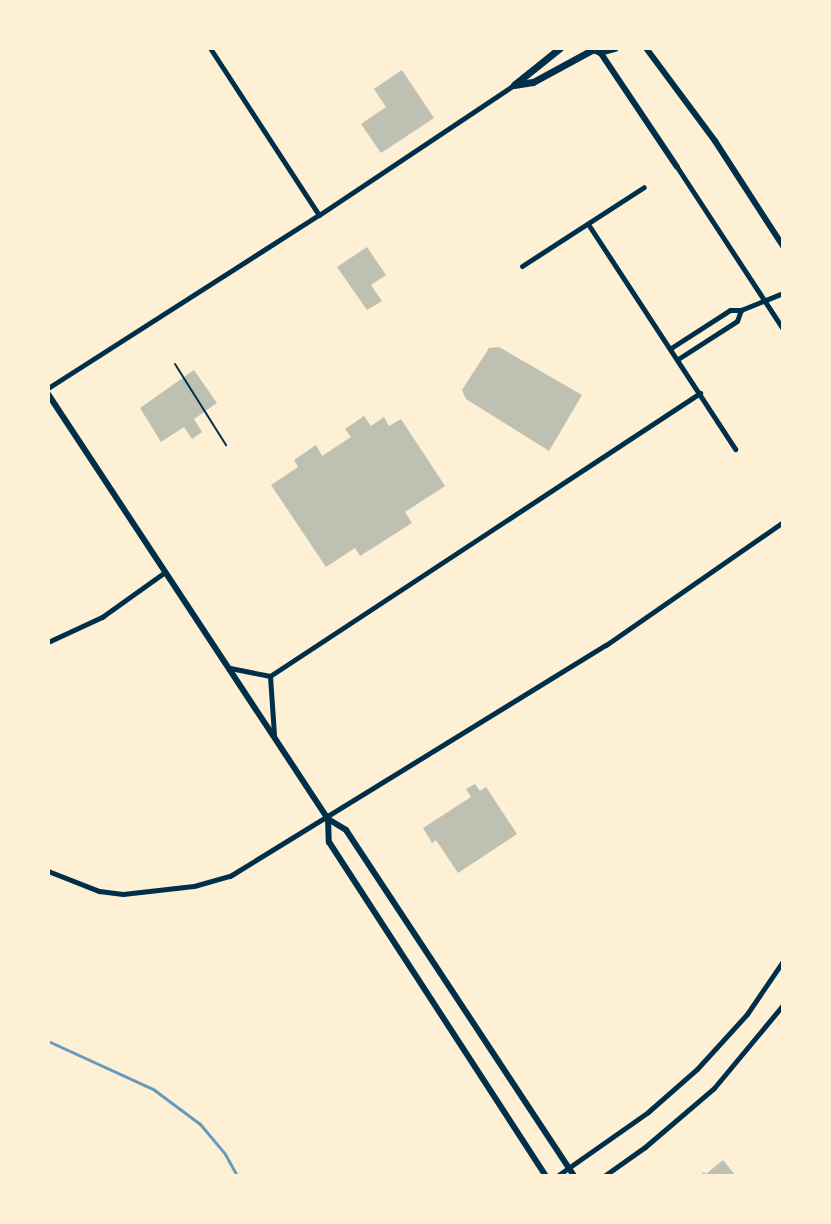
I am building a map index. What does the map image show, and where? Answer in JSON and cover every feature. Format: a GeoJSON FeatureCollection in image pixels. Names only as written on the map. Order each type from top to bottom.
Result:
{"type":"FeatureCollection","features":[{"type":"Feature","properties":{"kind":"main road"},"geometry":{"type":"LineString","coordinates":[[514,85],[560,48]]}},
{"type":"Feature","properties":{"kind":"main road"},"geometry":{"type":"LineString","coordinates":[[514,85],[533,82],[594,50],[614,48]]}},
{"type":"Feature","properties":{"kind":"street"},"geometry":{"type":"LineString","coordinates":[[210,48],[319,215]]}},
{"type":"Feature","properties":{"kind":"street"},"geometry":{"type":"LineString","coordinates":[[646,48],[715,141],[783,246]]}},
{"type":"Feature","properties":{"kind":"street"},"geometry":{"type":"LineString","coordinates":[[594,50],[677,167],[783,329]]}},
{"type":"Feature","properties":{"kind":"street"},"geometry":{"type":"LineString","coordinates":[[48,388],[319,215],[514,85]]}},
{"type":"Feature","properties":{"kind":"street"},"geometry":{"type":"LineString","coordinates":[[522,266],[644,187]]}},
{"type":"Feature","properties":{"kind":"street"},"geometry":{"type":"LineString","coordinates":[[588,224],[735,449]]}},
{"type":"Feature","properties":{"kind":"street"},"geometry":{"type":"LineString","coordinates":[[671,348],[730,310],[741,310],[783,293]]}},
{"type":"Feature","properties":{"kind":"street"},"geometry":{"type":"LineString","coordinates":[[678,359],[737,321],[741,310]]}},
{"type":"Feature","properties":{"kind":"street"},"geometry":{"type":"LineString","coordinates":[[708,324],[714,336]]}},
{"type":"Feature","properties":{"kind":"street"},"geometry":{"type":"LineString","coordinates":[[228,668],[270,676],[700,393]]}},
{"type":"Feature","properties":{"kind":"street"},"geometry":{"type":"LineString","coordinates":[[48,394],[328,819],[346,830],[574,1176]]}},
{"type":"Feature","properties":{"kind":"street"},"geometry":{"type":"LineString","coordinates":[[48,871],[99,891],[123,894],[194,886],[230,876],[328,819],[606,645],[783,522]]}},
{"type":"Feature","properties":{"kind":"street"},"geometry":{"type":"LineString","coordinates":[[48,642],[102,617],[165,572]]}},
{"type":"Feature","properties":{"kind":"street"},"geometry":{"type":"LineString","coordinates":[[270,676],[274,738]]}},
{"type":"Feature","properties":{"kind":"street"},"geometry":{"type":"LineString","coordinates":[[328,819],[329,842],[546,1176]]}},
{"type":"Feature","properties":{"kind":"street"},"geometry":{"type":"LineString","coordinates":[[557,1176],[648,1112],[697,1069],[747,1014],[783,961]]}},
{"type":"Feature","properties":{"kind":"street"},"geometry":{"type":"LineString","coordinates":[[604,1176],[645,1147],[714,1088],[783,1005]]}},
{"type":"Feature","properties":{"kind":"lane"},"geometry":{"type":"LineString","coordinates":[[175,364],[226,445]]}},
{"type":"Feature","properties":{"kind":"building"},"geometry":{"type":"Polygon","coordinates":[[[402,70],[434,118],[381,153],[361,124],[386,107],[374,89],[402,70]]]}},
{"type":"Feature","properties":{"kind":"building"},"geometry":{"type":"Polygon","coordinates":[[[367,247],[386,275],[371,285],[382,301],[367,310],[337,267],[367,247]]]}},
{"type":"Feature","properties":{"kind":"building"},"geometry":{"type":"Polygon","coordinates":[[[499,347],[582,395],[549,451],[466,399],[462,390],[489,348],[499,347]]]}},
{"type":"Feature","properties":{"kind":"building"},"geometry":{"type":"Polygon","coordinates":[[[194,370],[217,403],[194,419],[202,432],[192,439],[184,427],[161,442],[140,408],[194,370]]]}},
{"type":"Feature","properties":{"kind":"building"},"geometry":{"type":"Polygon","coordinates":[[[364,416],[371,426],[384,417],[389,426],[401,419],[445,486],[405,512],[412,523],[360,556],[355,548],[326,567],[271,485],[298,467],[294,460],[316,445],[322,456],[351,437],[345,429],[364,416]]]}},
{"type":"Feature","properties":{"kind":"building"},"geometry":{"type":"Polygon","coordinates":[[[475,784],[480,791],[486,787],[517,834],[458,873],[436,840],[432,843],[423,828],[471,797],[466,789],[475,784]]]}},
{"type":"Feature","properties":{"kind":"building"},"geometry":{"type":"Polygon","coordinates":[[[723,1160],[736,1176],[699,1176],[704,1172],[706,1174],[723,1160]]]}},
{"type":"Feature","properties":{"kind":"waterway"},"geometry":{"type":"LineString","coordinates":[[48,1041],[153,1089],[200,1124],[225,1154],[237,1176]]}}]}
